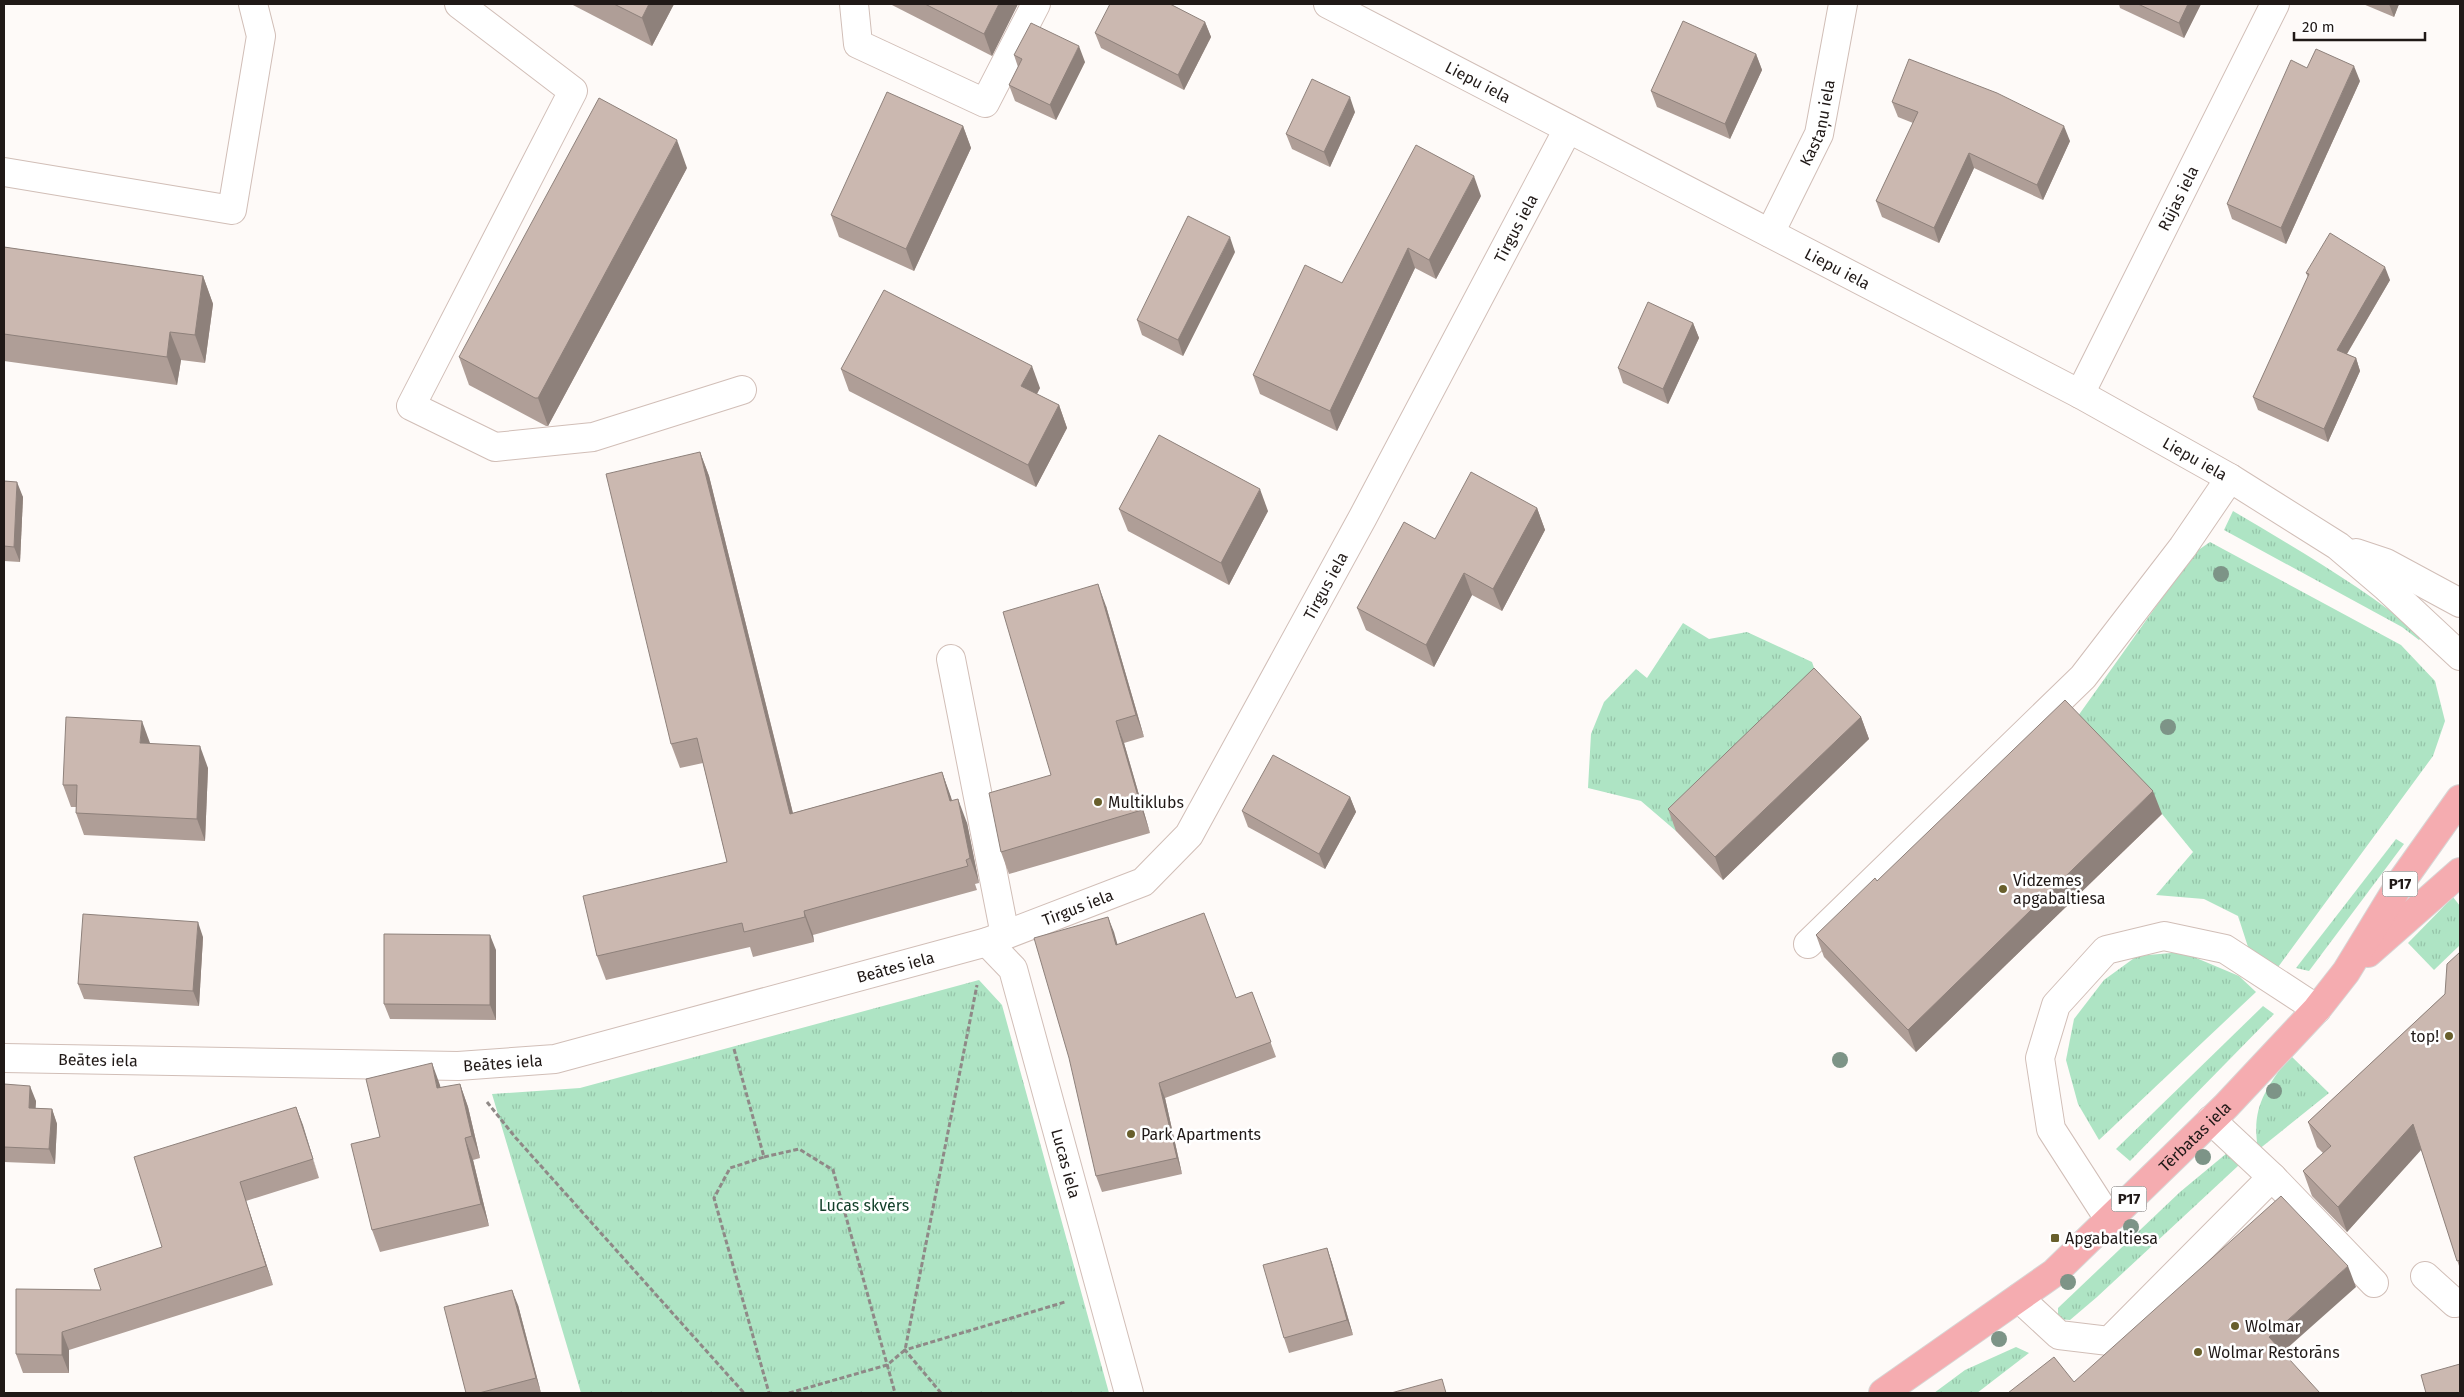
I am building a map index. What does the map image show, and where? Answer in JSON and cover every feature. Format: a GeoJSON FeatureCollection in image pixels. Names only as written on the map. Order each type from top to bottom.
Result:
{"type":"FeatureCollection","features":[{"type":"Feature","properties":{"kind":"main road","name":"Tērbatas iela"},"geometry":{"type":"LineString","coordinates":[[1884,1393],[2054,1273],[2211,1120],[2317,1009],[2346,972],[2401,882],[2460,799]]}},
{"type":"Feature","properties":{"kind":"main road","name":"Tērbatas iela"},"geometry":{"type":"LineString","coordinates":[[2346,972],[2460,872]]}},
{"type":"Feature","properties":{"kind":"street"},"geometry":{"type":"LineString","coordinates":[[4,172],[232,210],[261,36],[253,4]]}},
{"type":"Feature","properties":{"kind":"street"},"geometry":{"type":"LineString","coordinates":[[459,4],[573,91],[411,406],[495,447],[593,437],[742,390]]}},
{"type":"Feature","properties":{"kind":"street"},"geometry":{"type":"LineString","coordinates":[[854,4],[858,44],[985,104],[1036,4]]}},
{"type":"Feature","properties":{"kind":"street","name":"Liepu iela"},"geometry":{"type":"LineString","coordinates":[[1328,4],[2080,394],[2230,478],[2338,546],[2385,586],[2460,656]]}},
{"type":"Feature","properties":{"kind":"street","name":"Kastaņu iela"},"geometry":{"type":"LineString","coordinates":[[1770,233],[1818,134],[1843,4]]}},
{"type":"Feature","properties":{"kind":"street","name":"Rūjas iela"},"geometry":{"type":"LineString","coordinates":[[2080,394],[2275,4]]}},
{"type":"Feature","properties":{"kind":"street","name":"Tirgus iela"},"geometry":{"type":"LineString","coordinates":[[996,938],[1143,882],[1189,835],[1363,517],[1568,129]]}},
{"type":"Feature","properties":{"kind":"street"},"geometry":{"type":"LineString","coordinates":[[1808,944],[2083,677],[2183,547],[2230,478]]}},
{"type":"Feature","properties":{"kind":"street","name":"Liepu iela"},"geometry":{"type":"LineString","coordinates":[[2338,546],[2386,563],[2460,603]]}},
{"type":"Feature","properties":{"kind":"street"},"geometry":{"type":"LineString","coordinates":[[951,659],[996,938]]}},
{"type":"Feature","properties":{"kind":"street"},"geometry":{"type":"LineString","coordinates":[[2109,1219],[2051,1129],[2040,1058],[2056,1005],[2106,950],[2164,936],[2225,949],[2317,1009]]}},
{"type":"Feature","properties":{"kind":"street","name":"Beātes iela"},"geometry":{"type":"LineString","coordinates":[[4,1058],[458,1066],[555,1059],[996,938]]}},
{"type":"Feature","properties":{"kind":"street","name":"Lucas iela"},"geometry":{"type":"LineString","coordinates":[[996,938],[1013,968],[1129,1393]]}},
{"type":"Feature","properties":{"kind":"street"},"geometry":{"type":"LineString","coordinates":[[2211,1120],[2272,1177],[2374,1283]]}},
{"type":"Feature","properties":{"kind":"street"},"geometry":{"type":"LineString","coordinates":[[2019,1298],[2059,1335],[2109,1341],[2272,1177]]}},
{"type":"Feature","properties":{"kind":"street"},"geometry":{"type":"LineString","coordinates":[[2425,1276],[2455,1303],[2460,1302]]}},
{"type":"Feature","properties":{"kind":"path"},"geometry":{"type":"LineString","coordinates":[[905,1350],[970,1014],[996,938]]}},
{"type":"Feature","properties":{"kind":"path"},"geometry":{"type":"LineString","coordinates":[[722,1013],[764,1157]]}},
{"type":"Feature","properties":{"kind":"path"},"geometry":{"type":"LineString","coordinates":[[458,1066],[515,1138],[744,1393]]}},
{"type":"Feature","properties":{"kind":"path"},"geometry":{"type":"LineString","coordinates":[[769,1393],[714,1198],[730,1168],[764,1157],[799,1149],[833,1170],[895,1393]]}},
{"type":"Feature","properties":{"kind":"path"},"geometry":{"type":"LineString","coordinates":[[789,1393],[887,1365],[905,1350],[1102,1291]]}},
{"type":"Feature","properties":{"kind":"path"},"geometry":{"type":"LineString","coordinates":[[905,1350],[941,1393]]}},
{"type":"Feature","properties":{"kind":"green space"},"geometry":{"type":"Polygon","coordinates":[[[2233,511],[2307,555],[2401,618],[2423,636],[2419,640],[2402,627],[2224,530],[2233,511]]]}},
{"type":"Feature","properties":{"kind":"green space"},"geometry":{"type":"Polygon","coordinates":[[[2210,542],[2401,645],[2435,681],[2445,721],[2433,756],[2273,974],[2249,950],[2238,916],[2204,899],[2156,895],[2193,852],[2162,814],[2073,723],[2194,553],[2210,542]]]}},
{"type":"Feature","properties":{"kind":"green space"},"geometry":{"type":"Polygon","coordinates":[[[1683,623],[1709,639],[1747,632],[1812,662],[1822,691],[1676,831],[1641,801],[1588,788],[1591,734],[1604,702],[1636,669],[1647,678],[1683,623]]]}},
{"type":"Feature","properties":{"kind":"green space"},"geometry":{"type":"Polygon","coordinates":[[[2396,839],[2404,844],[2309,971],[2296,968],[2396,839]]]}},
{"type":"Feature","properties":{"kind":"green space"},"geometry":{"type":"Polygon","coordinates":[[[2453,897],[2460,906],[2460,945],[2434,970],[2408,943],[2453,897]]]}},
{"type":"Feature","properties":{"kind":"green space"},"geometry":{"type":"Polygon","coordinates":[[[2182,952],[2239,976],[2256,992],[2099,1140],[2078,1104],[2066,1060],[2074,1019],[2104,980],[2137,956],[2182,952]]]}},
{"type":"Feature","properties":{"kind":"green space","name":"Lucas skvērs"},"geometry":{"type":"Polygon","coordinates":[[[979,980],[1002,1005],[1109,1393],[581,1393],[492,1094],[580,1088],[979,980]]]}},
{"type":"Feature","properties":{"kind":"green space"},"geometry":{"type":"Polygon","coordinates":[[[2263,1006],[2274,1014],[2130,1161],[2116,1149],[2263,1006]]]}},
{"type":"Feature","properties":{"kind":"green space"},"geometry":{"type":"Polygon","coordinates":[[[2290,1055],[2329,1093],[2258,1150],[2257,1121],[2262,1099],[2290,1055]]]}},
{"type":"Feature","properties":{"kind":"green space"},"geometry":{"type":"Polygon","coordinates":[[[2227,1153],[2239,1165],[2070,1320],[2058,1319],[2058,1308],[2180,1192],[2227,1153]]]}},
{"type":"Feature","properties":{"kind":"green space"},"geometry":{"type":"Polygon","coordinates":[[[2016,1347],[2029,1353],[1977,1393],[1934,1393],[1965,1370],[2016,1347]]]}},
{"type":"Feature","properties":{"kind":"building"},"geometry":{"type":"Polygon","coordinates":[[[614,4],[649,4],[642,18],[614,4]]]}},
{"type":"Feature","properties":{"kind":"building"},"geometry":{"type":"Polygon","coordinates":[[[925,4],[999,4],[984,34],[925,4]]]}},
{"type":"Feature","properties":{"kind":"building"},"geometry":{"type":"Polygon","coordinates":[[[1110,4],[1170,4],[1205,22],[1178,75],[1095,33],[1110,4]]]}},
{"type":"Feature","properties":{"kind":"building"},"geometry":{"type":"Polygon","coordinates":[[[2138,4],[2188,4],[2179,23],[2138,4]]]}},
{"type":"Feature","properties":{"kind":"building"},"geometry":{"type":"Polygon","coordinates":[[[1683,21],[1756,54],[1725,124],[1651,91],[1683,21]]]}},
{"type":"Feature","properties":{"kind":"building"},"geometry":{"type":"Polygon","coordinates":[[[1031,23],[1079,46],[1050,105],[1009,85],[1022,59],[1014,55],[1031,23]]]}},
{"type":"Feature","properties":{"kind":"building"},"geometry":{"type":"Polygon","coordinates":[[[2316,49],[2354,66],[2281,228],[2227,204],[2291,60],[2307,68],[2316,49]]]}},
{"type":"Feature","properties":{"kind":"building"},"geometry":{"type":"Polygon","coordinates":[[[1909,59],[1997,93],[2064,126],[2037,185],[1969,153],[1934,228],[1876,201],[1918,112],[1892,102],[1909,59]]]}},
{"type":"Feature","properties":{"kind":"building"},"geometry":{"type":"Polygon","coordinates":[[[1312,79],[1350,97],[1324,152],[1286,134],[1312,79]]]}},
{"type":"Feature","properties":{"kind":"building"},"geometry":{"type":"Polygon","coordinates":[[[887,92],[963,126],[906,249],[831,215],[887,92]]]}},
{"type":"Feature","properties":{"kind":"building"},"geometry":{"type":"Polygon","coordinates":[[[599,98],[677,140],[538,398],[535,398],[459,357],[599,98]]]}},
{"type":"Feature","properties":{"kind":"building"},"geometry":{"type":"Polygon","coordinates":[[[1416,145],[1474,176],[1429,260],[1408,248],[1330,411],[1253,375],[1305,265],[1342,283],[1416,145]]]}},
{"type":"Feature","properties":{"kind":"building"},"geometry":{"type":"Polygon","coordinates":[[[1188,216],[1230,237],[1178,340],[1137,320],[1188,216]]]}},
{"type":"Feature","properties":{"kind":"building"},"geometry":{"type":"Polygon","coordinates":[[[2330,233],[2385,267],[2337,350],[2356,358],[2324,429],[2253,397],[2309,274],[2306,273],[2330,233]]]}},
{"type":"Feature","properties":{"kind":"building"},"geometry":{"type":"Polygon","coordinates":[[[4,247],[203,276],[195,335],[170,332],[167,357],[4,334],[4,247]]]}},
{"type":"Feature","properties":{"kind":"building"},"geometry":{"type":"Polygon","coordinates":[[[884,290],[1032,366],[1021,386],[1059,405],[1028,465],[841,369],[884,290]]]}},
{"type":"Feature","properties":{"kind":"building"},"geometry":{"type":"Polygon","coordinates":[[[1648,302],[1693,323],[1663,389],[1618,368],[1648,302]]]}},
{"type":"Feature","properties":{"kind":"building"},"geometry":{"type":"Polygon","coordinates":[[[1159,435],[1260,489],[1221,563],[1119,509],[1159,435]]]}},
{"type":"Feature","properties":{"kind":"building"},"geometry":{"type":"Polygon","coordinates":[[[700,452],[790,814],[942,772],[950,801],[958,799],[970,858],[966,860],[968,866],[804,911],[805,917],[744,932],[742,923],[597,956],[583,896],[727,862],[697,738],[671,744],[606,474],[700,452]]]}},
{"type":"Feature","properties":{"kind":"building"},"geometry":{"type":"Polygon","coordinates":[[[1471,472],[1537,508],[1493,589],[1464,573],[1426,645],[1357,608],[1404,522],[1435,539],[1471,472]]]}},
{"type":"Feature","properties":{"kind":"building"},"geometry":{"type":"Polygon","coordinates":[[[4,481],[17,482],[14,547],[4,546],[4,481]]]}},
{"type":"Feature","properties":{"kind":"building"},"geometry":{"type":"Polygon","coordinates":[[[1098,584],[1136,715],[1116,721],[1142,810],[1001,852],[989,793],[1051,775],[1003,612],[1098,584]]]}},
{"type":"Feature","properties":{"kind":"building"},"geometry":{"type":"Polygon","coordinates":[[[1814,668],[1861,717],[1715,857],[1668,809],[1814,668]]]}},
{"type":"Feature","properties":{"kind":"building","name":"Vidzemes apgabaltiesa"},"geometry":{"type":"Polygon","coordinates":[[[2065,700],[2153,791],[1908,1030],[1816,935],[1875,878],[1877,881],[2065,700]]]}},
{"type":"Feature","properties":{"kind":"building"},"geometry":{"type":"Polygon","coordinates":[[[66,717],[142,721],[140,743],[200,746],[197,819],[76,813],[77,785],[63,785],[66,717]]]}},
{"type":"Feature","properties":{"kind":"building"},"geometry":{"type":"Polygon","coordinates":[[[1273,755],[1350,797],[1319,854],[1242,811],[1273,755]]]}},
{"type":"Feature","properties":{"kind":"building"},"geometry":{"type":"Polygon","coordinates":[[[1204,913],[1236,998],[1252,992],[1271,1042],[1159,1083],[1177,1158],[1096,1176],[1069,1058],[1034,938],[1108,917],[1116,945],[1204,913]]]}},
{"type":"Feature","properties":{"kind":"building"},"geometry":{"type":"Polygon","coordinates":[[[83,914],[198,922],[193,991],[78,984],[83,914]]]}},
{"type":"Feature","properties":{"kind":"building"},"geometry":{"type":"Polygon","coordinates":[[[384,934],[490,935],[490,1005],[384,1004],[384,934]]]}},
{"type":"Feature","properties":{"kind":"building"},"geometry":{"type":"Polygon","coordinates":[[[2460,952],[2460,1260],[2457,1261],[2413,1124],[2338,1207],[2303,1171],[2331,1146],[2308,1122],[2445,994],[2447,964],[2460,952]]]}},
{"type":"Feature","properties":{"kind":"building"},"geometry":{"type":"Polygon","coordinates":[[[432,1063],[437,1088],[460,1084],[472,1136],[465,1138],[481,1204],[372,1230],[351,1144],[380,1137],[366,1079],[432,1063]]]}},
{"type":"Feature","properties":{"kind":"building"},"geometry":{"type":"Polygon","coordinates":[[[4,1084],[30,1086],[29,1108],[52,1109],[49,1149],[4,1147],[4,1084]]]}},
{"type":"Feature","properties":{"kind":"building"},"geometry":{"type":"Polygon","coordinates":[[[296,1107],[313,1159],[240,1182],[266,1266],[62,1332],[62,1355],[16,1354],[16,1289],[101,1290],[94,1269],[162,1247],[134,1157],[296,1107]]]}},
{"type":"Feature","properties":{"kind":"building"},"geometry":{"type":"Polygon","coordinates":[[[2281,1196],[2348,1266],[2269,1337],[2320,1393],[2008,1393],[2054,1357],[2074,1382],[2281,1196]]]}},
{"type":"Feature","properties":{"kind":"building"},"geometry":{"type":"Polygon","coordinates":[[[1327,1248],[1347,1320],[1284,1338],[1263,1265],[1327,1248]]]}},
{"type":"Feature","properties":{"kind":"building"},"geometry":{"type":"Polygon","coordinates":[[[512,1290],[536,1378],[479,1393],[466,1393],[444,1307],[512,1290]]]}},
{"type":"Feature","properties":{"kind":"building"},"geometry":{"type":"Polygon","coordinates":[[[2460,1364],[2460,1393],[2426,1393],[2421,1375],[2460,1364]]]}},
{"type":"Feature","properties":{"kind":"building"},"geometry":{"type":"Polygon","coordinates":[[[1442,1379],[1446,1393],[1391,1393],[1442,1379]]]}},
{"type":"Feature","properties":{"kind":"place","name":"Multiklubs"},"geometry":{"type":"Point","coordinates":[1098,802]}},
{"type":"Feature","properties":{"kind":"place","name":"Vidzemes apgabaltiesa"},"geometry":{"type":"Point","coordinates":[2003,889]}},
{"type":"Feature","properties":{"kind":"place","name":"top!"},"geometry":{"type":"Point","coordinates":[2449,1036]}},
{"type":"Feature","properties":{"kind":"place","name":"Park Apartments"},"geometry":{"type":"Point","coordinates":[1131,1134]}},
{"type":"Feature","properties":{"kind":"place","name":"Apgabaltiesa"},"geometry":{"type":"Point","coordinates":[2055,1238]}},
{"type":"Feature","properties":{"kind":"place","name":"Wolmar"},"geometry":{"type":"Point","coordinates":[2235,1326]}},
{"type":"Feature","properties":{"kind":"place","name":"Wolmar Restorāns"},"geometry":{"type":"Point","coordinates":[2198,1352]}}]}
